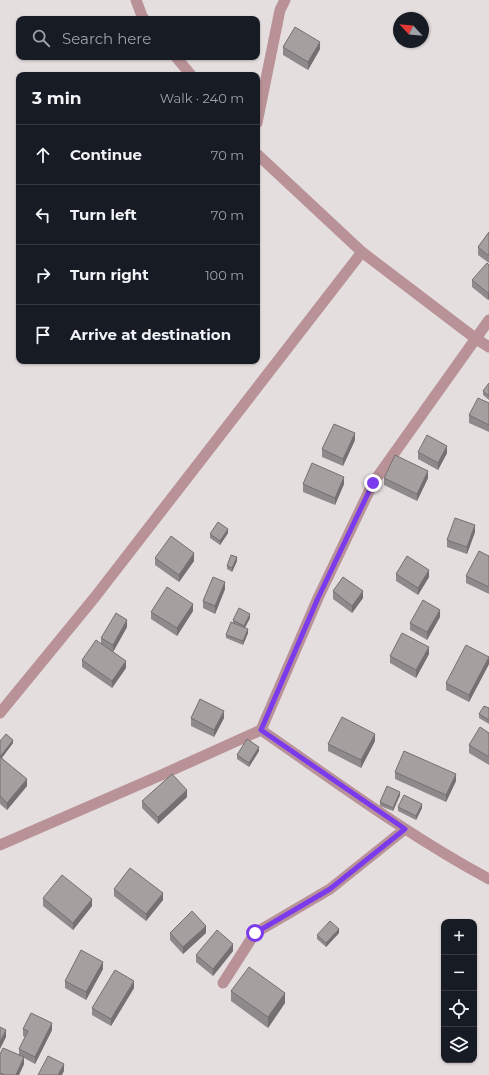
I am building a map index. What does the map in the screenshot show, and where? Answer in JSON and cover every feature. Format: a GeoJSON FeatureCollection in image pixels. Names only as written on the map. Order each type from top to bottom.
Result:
{"type":"FeatureCollection","features":[{"type":"Feature","properties":{"kind":"street"},"geometry":{"type":"LineString","coordinates":[[136,0],[142,16]]}},
{"type":"Feature","properties":{"kind":"street"},"geometry":{"type":"LineString","coordinates":[[260,108],[278,17],[285,0]]}},
{"type":"Feature","properties":{"kind":"street"},"geometry":{"type":"LineString","coordinates":[[178,60],[188,72]]}},
{"type":"Feature","properties":{"kind":"street"},"geometry":{"type":"LineString","coordinates":[[260,157],[362,252],[489,347]]}},
{"type":"Feature","properties":{"kind":"street"},"geometry":{"type":"LineString","coordinates":[[0,713],[95,597],[362,252]]}},
{"type":"Feature","properties":{"kind":"street"},"geometry":{"type":"LineString","coordinates":[[0,845],[160,776],[261,730],[318,598],[373,483],[489,320]]}},
{"type":"Feature","properties":{"kind":"street"},"geometry":{"type":"LineString","coordinates":[[261,730],[405,829],[489,880]]}},
{"type":"Feature","properties":{"kind":"street"},"geometry":{"type":"LineString","coordinates":[[222,983],[255,933],[330,889],[405,829]]}},
{"type":"Feature","properties":{"kind":"building"},"geometry":{"type":"Polygon","coordinates":[[[295,27],[320,42],[308,62],[283,47],[295,27]]]}},
{"type":"Feature","properties":{"kind":"building"},"geometry":{"type":"Polygon","coordinates":[[[489,232],[489,256],[478,247],[489,232]]]}},
{"type":"Feature","properties":{"kind":"building"},"geometry":{"type":"Polygon","coordinates":[[[487,263],[489,265],[488,293],[472,280],[487,263]]]}},
{"type":"Feature","properties":{"kind":"building"},"geometry":{"type":"Polygon","coordinates":[[[489,383],[489,396],[483,391],[489,383]]]}},
{"type":"Feature","properties":{"kind":"building"},"geometry":{"type":"Polygon","coordinates":[[[478,398],[489,403],[489,425],[469,415],[478,398]]]}},
{"type":"Feature","properties":{"kind":"building"},"geometry":{"type":"Polygon","coordinates":[[[334,424],[355,433],[343,459],[322,449],[334,424]]]}},
{"type":"Feature","properties":{"kind":"building"},"geometry":{"type":"Polygon","coordinates":[[[427,435],[447,446],[438,463],[418,452],[427,435]]]}},
{"type":"Feature","properties":{"kind":"building"},"geometry":{"type":"Polygon","coordinates":[[[395,455],[428,471],[417,494],[384,478],[395,455]]]}},
{"type":"Feature","properties":{"kind":"building"},"geometry":{"type":"Polygon","coordinates":[[[312,463],[344,477],[335,498],[303,484],[312,463]]]}},
{"type":"Feature","properties":{"kind":"building"},"geometry":{"type":"Polygon","coordinates":[[[455,518],[475,525],[467,547],[447,540],[455,518]]]}},
{"type":"Feature","properties":{"kind":"building"},"geometry":{"type":"Polygon","coordinates":[[[218,522],[228,529],[220,541],[210,534],[218,522]]]}},
{"type":"Feature","properties":{"kind":"building"},"geometry":{"type":"Polygon","coordinates":[[[171,536],[194,553],[179,575],[155,558],[171,536]]]}},
{"type":"Feature","properties":{"kind":"building"},"geometry":{"type":"Polygon","coordinates":[[[479,551],[489,556],[489,587],[466,576],[479,551]]]}},
{"type":"Feature","properties":{"kind":"building"},"geometry":{"type":"Polygon","coordinates":[[[231,555],[237,557],[232,568],[227,566],[231,555]]]}},
{"type":"Feature","properties":{"kind":"building"},"geometry":{"type":"Polygon","coordinates":[[[407,556],[429,570],[418,588],[396,574],[407,556]]]}},
{"type":"Feature","properties":{"kind":"building"},"geometry":{"type":"Polygon","coordinates":[[[213,577],[225,582],[215,606],[203,601],[213,577]]]}},
{"type":"Feature","properties":{"kind":"building"},"geometry":{"type":"Polygon","coordinates":[[[343,577],[363,591],[352,606],[333,591],[343,577]]]}},
{"type":"Feature","properties":{"kind":"building"},"geometry":{"type":"Polygon","coordinates":[[[167,587],[193,604],[177,628],[151,612],[167,587]]]}},
{"type":"Feature","properties":{"kind":"building"},"geometry":{"type":"Polygon","coordinates":[[[423,600],[440,610],[427,632],[410,623],[423,600]]]}},
{"type":"Feature","properties":{"kind":"building"},"geometry":{"type":"Polygon","coordinates":[[[239,608],[250,614],[244,626],[233,620],[239,608]]]}},
{"type":"Feature","properties":{"kind":"building"},"geometry":{"type":"Polygon","coordinates":[[[116,613],[127,620],[113,645],[101,638],[116,613]]]}},
{"type":"Feature","properties":{"kind":"building"},"geometry":{"type":"Polygon","coordinates":[[[231,622],[248,629],[243,641],[226,635],[231,622]]]}},
{"type":"Feature","properties":{"kind":"building"},"geometry":{"type":"Polygon","coordinates":[[[402,633],[429,647],[416,670],[390,656],[402,633]]]}},
{"type":"Feature","properties":{"kind":"building"},"geometry":{"type":"Polygon","coordinates":[[[96,640],[126,661],[112,681],[82,660],[96,640]]]}},
{"type":"Feature","properties":{"kind":"building"},"geometry":{"type":"Polygon","coordinates":[[[466,645],[489,657],[469,695],[446,683],[466,645]]]}},
{"type":"Feature","properties":{"kind":"building"},"geometry":{"type":"Polygon","coordinates":[[[200,699],[224,711],[214,730],[191,718],[200,699]]]}},
{"type":"Feature","properties":{"kind":"building"},"geometry":{"type":"Polygon","coordinates":[[[484,706],[489,708],[489,720],[479,714],[484,706]]]}},
{"type":"Feature","properties":{"kind":"building"},"geometry":{"type":"Polygon","coordinates":[[[342,717],[375,734],[361,760],[328,744],[342,717]]]}},
{"type":"Feature","properties":{"kind":"building"},"geometry":{"type":"Polygon","coordinates":[[[480,727],[489,733],[489,757],[469,745],[480,727]]]}},
{"type":"Feature","properties":{"kind":"building"},"geometry":{"type":"Polygon","coordinates":[[[6,734],[13,740],[0,757],[0,741],[6,734]]]}},
{"type":"Feature","properties":{"kind":"building"},"geometry":{"type":"Polygon","coordinates":[[[247,739],[259,747],[249,763],[237,755],[247,739]]]}},
{"type":"Feature","properties":{"kind":"building"},"geometry":{"type":"Polygon","coordinates":[[[404,751],[456,774],[446,795],[395,772],[404,751]]]}},
{"type":"Feature","properties":{"kind":"building"},"geometry":{"type":"Polygon","coordinates":[[[0,757],[27,779],[7,803],[0,796],[0,757]]]}},
{"type":"Feature","properties":{"kind":"building"},"geometry":{"type":"Polygon","coordinates":[[[172,774],[187,790],[158,817],[142,801],[172,774]]]}},
{"type":"Feature","properties":{"kind":"building"},"geometry":{"type":"Polygon","coordinates":[[[387,786],[400,792],[393,808],[380,802],[387,786]]]}},
{"type":"Feature","properties":{"kind":"building"},"geometry":{"type":"Polygon","coordinates":[[[404,795],[422,804],[416,816],[398,807],[404,795]]]}},
{"type":"Feature","properties":{"kind":"building"},"geometry":{"type":"Polygon","coordinates":[[[130,868],[163,893],[146,914],[114,889],[130,868]]]}},
{"type":"Feature","properties":{"kind":"building"},"geometry":{"type":"Polygon","coordinates":[[[62,875],[92,899],[73,923],[43,898],[62,875]]]}},
{"type":"Feature","properties":{"kind":"building"},"geometry":{"type":"Polygon","coordinates":[[[192,911],[206,926],[183,947],[170,933],[192,911]]]}},
{"type":"Feature","properties":{"kind":"building"},"geometry":{"type":"Polygon","coordinates":[[[330,921],[339,929],[326,943],[317,935],[330,921]]]}},
{"type":"Feature","properties":{"kind":"building"},"geometry":{"type":"Polygon","coordinates":[[[217,930],[233,944],[213,969],[196,955],[217,930]]]}},
{"type":"Feature","properties":{"kind":"building"},"geometry":{"type":"Polygon","coordinates":[[[81,950],[103,962],[86,992],[65,981],[81,950]]]}},
{"type":"Feature","properties":{"kind":"building"},"geometry":{"type":"Polygon","coordinates":[[[249,967],[285,993],[268,1017],[231,991],[249,967]]]}},
{"type":"Feature","properties":{"kind":"building"},"geometry":{"type":"Polygon","coordinates":[[[115,970],[134,981],[111,1019],[92,1008],[115,970]]]}},
{"type":"Feature","properties":{"kind":"building"},"geometry":{"type":"Polygon","coordinates":[[[31,1013],[52,1023],[35,1057],[19,1049],[28,1031],[23,1029],[31,1013]]]}},
{"type":"Feature","properties":{"kind":"building"},"geometry":{"type":"Polygon","coordinates":[[[0,1027],[6,1030],[0,1042],[0,1027]]]}},
{"type":"Feature","properties":{"kind":"building"},"geometry":{"type":"Polygon","coordinates":[[[3,1048],[24,1057],[16,1075],[5,1075],[0,1073],[0,1054],[3,1048]]]}},
{"type":"Feature","properties":{"kind":"building"},"geometry":{"type":"Polygon","coordinates":[[[48,1056],[64,1064],[58,1075],[38,1075],[48,1056]]]}},
{"type":"Feature","properties":{"kind":"route"},"geometry":{"type":"LineString","coordinates":[[255,933],[330,889],[405,829],[261,730],[318,598],[373,483]]}}]}
